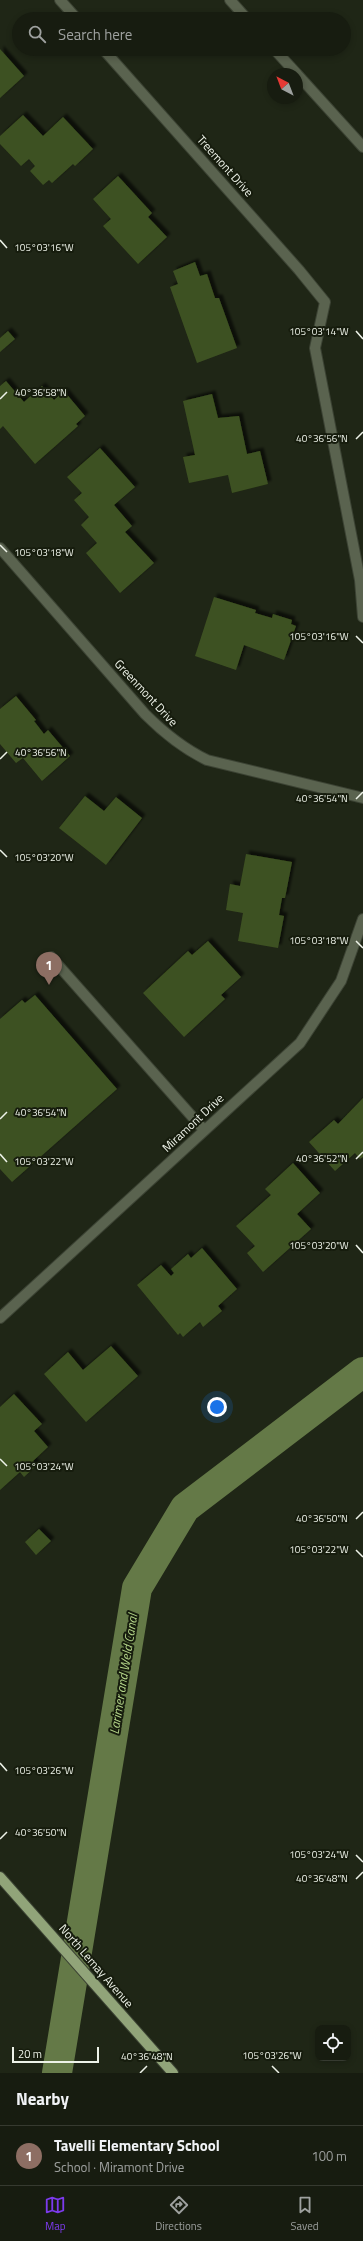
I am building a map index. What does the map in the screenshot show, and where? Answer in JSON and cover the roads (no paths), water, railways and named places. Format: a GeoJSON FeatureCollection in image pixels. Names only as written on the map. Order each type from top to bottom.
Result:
{"type":"FeatureCollection","features":[{"type":"Feature","properties":{"kind":"main road","name":"North Lemay Avenue"},"geometry":{"type":"LineString","coordinates":[[0,1877],[173,2073]]}},
{"type":"Feature","properties":{"kind":"street"},"geometry":{"type":"LineString","coordinates":[[60,0],[71,12]]}},
{"type":"Feature","properties":{"kind":"street"},"geometry":{"type":"LineString","coordinates":[[230,0],[241,12]]}},
{"type":"Feature","properties":{"kind":"street","name":"Treemont Drive"},"geometry":{"type":"LineString","coordinates":[[109,56],[300,270],[325,302],[315,348],[360,580],[363,617]]}},
{"type":"Feature","properties":{"kind":"street"},"geometry":{"type":"LineString","coordinates":[[280,56],[291,68]]}},
{"type":"Feature","properties":{"kind":"street"},"geometry":{"type":"LineString","coordinates":[[303,81],[363,147]]}},
{"type":"Feature","properties":{"kind":"street","name":"Greenmont Drive"},"geometry":{"type":"LineString","coordinates":[[0,548],[145,714],[167,736],[186,750],[207,760],[363,798]]}},
{"type":"Feature","properties":{"kind":"street","name":"Miramont Drive"},"geometry":{"type":"LineString","coordinates":[[0,1318],[300,1043],[341,981],[363,918]]}},
{"type":"Feature","properties":{"kind":"street"},"geometry":{"type":"LineString","coordinates":[[51,957],[204,1130]]}},
{"type":"Feature","properties":{"kind":"waterway","name":"Larimer and Weld Canal"},"geometry":{"type":"LineString","coordinates":[[57,2073],[137,1588],[185,1508],[363,1372]]}},
{"type":"Feature","properties":{"kind":"place","name":"Tavelli Elementary School"},"geometry":{"type":"Point","coordinates":[49,985]}}]}
